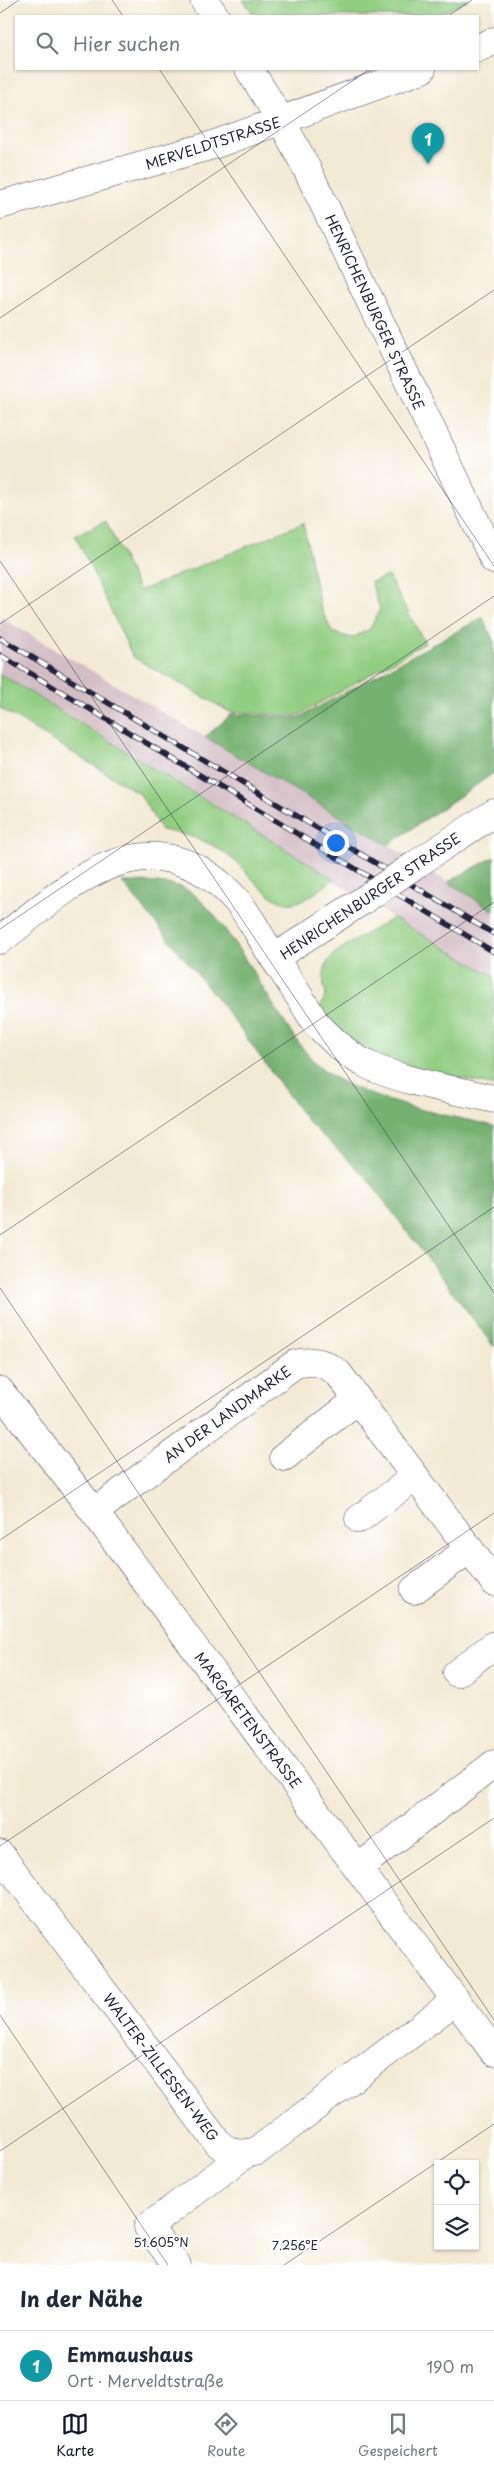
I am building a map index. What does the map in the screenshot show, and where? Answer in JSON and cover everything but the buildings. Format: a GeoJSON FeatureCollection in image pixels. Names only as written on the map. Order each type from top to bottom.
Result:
{"type":"FeatureCollection","features":[{"type":"Feature","properties":{"kind":"street"},"geometry":{"type":"LineString","coordinates":[[204,0],[214,15]]}},
{"type":"Feature","properties":{"kind":"street"},"geometry":{"type":"LineString","coordinates":[[479,48],[494,41]]}},
{"type":"Feature","properties":{"kind":"street","name":"HENRICHENBURGER STRASSE"},"geometry":{"type":"LineString","coordinates":[[249,70],[282,122],[371,301],[494,560]]}},
{"type":"Feature","properties":{"kind":"street","name":"MERVELDTSTRASSE"},"geometry":{"type":"LineString","coordinates":[[0,205],[213,145],[282,122],[419,70]]}},
{"type":"Feature","properties":{"kind":"street","name":"HENRICHENBURGER STRASSE"},"geometry":{"type":"LineString","coordinates":[[494,814],[274,958],[315,1022],[348,1054],[369,1066],[397,1076],[494,1099]]}},
{"type":"Feature","properties":{"kind":"street"},"geometry":{"type":"LineString","coordinates":[[0,940],[79,881],[104,867],[132,858],[154,856],[186,863],[200,869],[217,881],[238,902],[274,958]]}},
{"type":"Feature","properties":{"kind":"street","name":"AN DER LANDMARKE"},"geometry":{"type":"LineString","coordinates":[[94,1512],[295,1364],[310,1361],[324,1363],[338,1374],[494,1582]]}},
{"type":"Feature","properties":{"kind":"street","name":"MARGARETENSTRASSE"},"geometry":{"type":"LineString","coordinates":[[0,1391],[94,1512],[494,2052]]}},
{"type":"Feature","properties":{"kind":"street"},"geometry":{"type":"LineString","coordinates":[[284,1457],[357,1400]]}},
{"type":"Feature","properties":{"kind":"street"},"geometry":{"type":"LineString","coordinates":[[359,1519],[415,1477]]}},
{"type":"Feature","properties":{"kind":"street"},"geometry":{"type":"LineString","coordinates":[[414,1590],[469,1549]]}},
{"type":"Feature","properties":{"kind":"street"},"geometry":{"type":"LineString","coordinates":[[457,1672],[494,1645]]}},
{"type":"Feature","properties":{"kind":"street"},"geometry":{"type":"LineString","coordinates":[[358,1868],[494,1764]]}},
{"type":"Feature","properties":{"kind":"street","name":"WALTER-ZILLESSEN-WEG"},"geometry":{"type":"LineString","coordinates":[[0,1854],[218,2143],[228,2152],[244,2155]]}},
{"type":"Feature","properties":{"kind":"street"},"geometry":{"type":"LineString","coordinates":[[177,2265],[148,2227],[244,2155],[257,2151],[456,2000]]}},
{"type":"Feature","properties":{"kind":"shaded area"},"geometry":{"type":"Polygon","coordinates":[[[0,617],[392,847],[494,911],[494,976],[393,918],[175,780],[0,674],[0,617]]]}},
{"type":"Feature","properties":{"kind":"green space"},"geometry":{"type":"Polygon","coordinates":[[[243,0],[469,0],[438,15],[254,15],[243,0]]]}},
{"type":"Feature","properties":{"kind":"green space"},"geometry":{"type":"Polygon","coordinates":[[[106,521],[139,591],[303,523],[320,606],[332,632],[352,638],[370,629],[380,609],[371,582],[388,576],[425,643],[297,716],[230,712],[133,657],[75,535],[106,521]]]}},
{"type":"Feature","properties":{"kind":"green space"},"geometry":{"type":"Polygon","coordinates":[[[483,617],[494,642],[494,773],[388,845],[205,737],[232,714],[298,718],[483,617]]]}},
{"type":"Feature","properties":{"kind":"green space"},"geometry":{"type":"Polygon","coordinates":[[[0,674],[334,879],[306,899],[293,903],[279,901],[264,891],[236,862],[221,850],[197,839],[161,830],[140,794],[0,708],[0,674]]]}},
{"type":"Feature","properties":{"kind":"green space"},"geometry":{"type":"Polygon","coordinates":[[[494,857],[494,911],[448,882],[494,857]]]}},
{"type":"Feature","properties":{"kind":"green space"},"geometry":{"type":"Polygon","coordinates":[[[122,882],[178,886],[195,896],[213,914],[231,938],[301,1047],[317,1064],[334,1077],[354,1088],[377,1097],[426,1111],[494,1126],[494,1347],[366,1177],[308,1122],[223,1006],[122,882]]]}},
{"type":"Feature","properties":{"kind":"green space"},"geometry":{"type":"Polygon","coordinates":[[[393,918],[494,976],[494,1086],[423,1070],[388,1059],[355,1042],[336,1026],[320,1008],[326,994],[323,980],[324,970],[331,957],[393,918]]]}},
{"type":"Feature","properties":{"kind":"railway"},"geometry":{"type":"LineString","coordinates":[[0,638],[494,934]]}},
{"type":"Feature","properties":{"kind":"railway"},"geometry":{"type":"LineString","coordinates":[[0,655],[494,952]]}},
{"type":"Feature","properties":{"kind":"place","name":"Emmaushaus"},"geometry":{"type":"Point","coordinates":[428,164]}}]}
